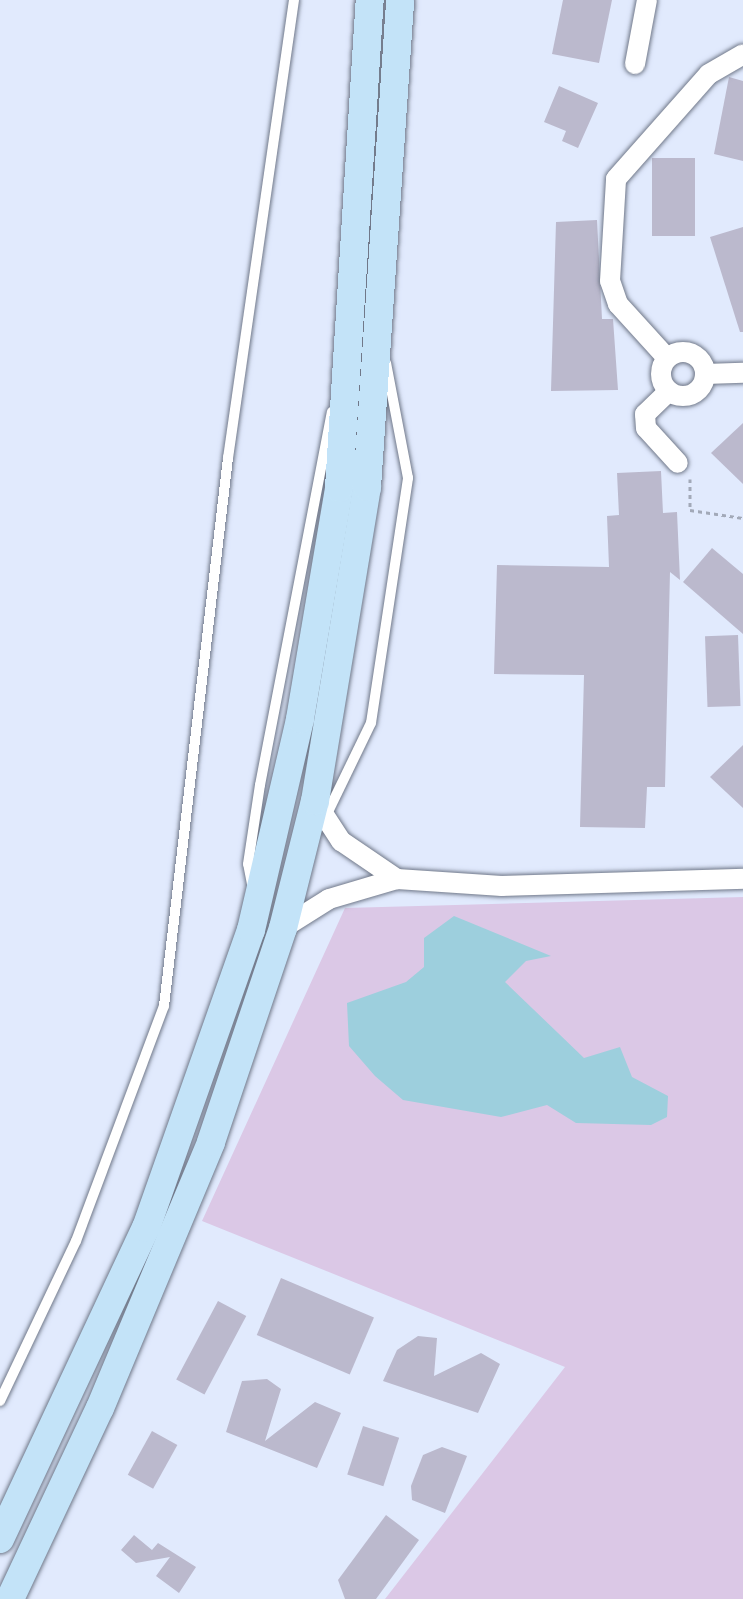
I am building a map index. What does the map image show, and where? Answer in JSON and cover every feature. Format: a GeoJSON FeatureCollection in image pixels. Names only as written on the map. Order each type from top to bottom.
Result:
{"type":"FeatureCollection","features":[{"type":"Feature","properties":{"kind":"main road"},"geometry":{"type":"LineString","coordinates":[[0,1539],[146,1228],[256,908],[323,602],[350,336],[370,0]]}},
{"type":"Feature","properties":{"kind":"main road"},"geometry":{"type":"LineString","coordinates":[[10,1599],[167,1254],[247,1047],[299,863],[320,810],[367,487],[400,0]]}},
{"type":"Feature","properties":{"kind":"street"},"geometry":{"type":"LineString","coordinates":[[635,64],[647,0]]}},
{"type":"Feature","properties":{"kind":"street"},"geometry":{"type":"LineString","coordinates":[[667,358],[618,304],[610,281],[616,179],[709,74],[743,54]]}},
{"type":"Feature","properties":{"kind":"street"},"geometry":{"type":"LineString","coordinates":[[667,358],[692,354],[705,374]]}},
{"type":"Feature","properties":{"kind":"street"},"geometry":{"type":"LineString","coordinates":[[667,358],[660,375],[668,392]]}},
{"type":"Feature","properties":{"kind":"street"},"geometry":{"type":"LineString","coordinates":[[705,374],[743,373]]}},
{"type":"Feature","properties":{"kind":"street"},"geometry":{"type":"LineString","coordinates":[[668,392],[692,395],[705,374]]}},
{"type":"Feature","properties":{"kind":"street"},"geometry":{"type":"LineString","coordinates":[[668,392],[645,414],[646,428],[678,463]]}},
{"type":"Feature","properties":{"kind":"street"},"geometry":{"type":"LineString","coordinates":[[320,810],[341,841],[397,879]]}},
{"type":"Feature","properties":{"kind":"street"},"geometry":{"type":"LineString","coordinates":[[283,928],[329,899],[397,879],[502,886],[743,879]]}},
{"type":"Feature","properties":{"kind":"lane"},"geometry":{"type":"LineString","coordinates":[[0,1401],[76,1241],[164,1006],[228,458],[294,0]]}},
{"type":"Feature","properties":{"kind":"lane"},"geometry":{"type":"LineString","coordinates":[[320,810],[371,723],[408,478],[379,333]]}},
{"type":"Feature","properties":{"kind":"path"},"geometry":{"type":"LineString","coordinates":[[678,463],[691,479],[690,510],[743,518]]}},
{"type":"Feature","properties":{"kind":"shaded area"},"geometry":{"type":"Polygon","coordinates":[[[743,897],[743,1599],[385,1599],[565,1367],[202,1221],[345,908],[743,897]]]}},
{"type":"Feature","properties":{"kind":"water"},"geometry":{"type":"Polygon","coordinates":[[[454,916],[551,956],[526,961],[505,982],[584,1058],[620,1047],[632,1077],[668,1096],[667,1117],[651,1125],[576,1123],[547,1105],[501,1117],[403,1100],[375,1076],[349,1046],[347,1003],[406,982],[424,967],[424,938],[454,916]]]}},
{"type":"Feature","properties":{"kind":"building"},"geometry":{"type":"Polygon","coordinates":[[[563,0],[612,0],[599,63],[552,54],[563,0]]]}},
{"type":"Feature","properties":{"kind":"building"},"geometry":{"type":"Polygon","coordinates":[[[729,77],[743,81],[743,161],[714,154],[729,77]]]}},
{"type":"Feature","properties":{"kind":"building"},"geometry":{"type":"Polygon","coordinates":[[[559,86],[598,103],[578,148],[562,141],[566,131],[544,122],[559,86]]]}},
{"type":"Feature","properties":{"kind":"building"},"geometry":{"type":"Polygon","coordinates":[[[652,158],[695,158],[695,236],[652,236],[652,158]]]}},
{"type":"Feature","properties":{"kind":"building"},"geometry":{"type":"Polygon","coordinates":[[[597,220],[602,319],[613,319],[618,390],[551,391],[556,222],[597,220]]]}},
{"type":"Feature","properties":{"kind":"building"},"geometry":{"type":"Polygon","coordinates":[[[743,227],[743,332],[740,332],[710,237],[743,227]]]}},
{"type":"Feature","properties":{"kind":"building"},"geometry":{"type":"Polygon","coordinates":[[[743,423],[743,484],[711,453],[743,423]]]}},
{"type":"Feature","properties":{"kind":"building"},"geometry":{"type":"Polygon","coordinates":[[[661,471],[663,513],[677,512],[680,580],[670,572],[665,787],[647,787],[645,828],[580,827],[584,675],[494,674],[497,565],[609,567],[607,516],[619,515],[617,473],[661,471]]]}},
{"type":"Feature","properties":{"kind":"building"},"geometry":{"type":"Polygon","coordinates":[[[712,548],[743,574],[743,634],[683,582],[712,548]]]}},
{"type":"Feature","properties":{"kind":"building"},"geometry":{"type":"Polygon","coordinates":[[[738,635],[740,706],[707,707],[705,636],[738,635]]]}},
{"type":"Feature","properties":{"kind":"building"},"geometry":{"type":"Polygon","coordinates":[[[743,745],[743,808],[710,777],[743,745]]]}},
{"type":"Feature","properties":{"kind":"building"},"geometry":{"type":"Polygon","coordinates":[[[281,1278],[374,1317],[350,1375],[257,1335],[281,1278]]]}},
{"type":"Feature","properties":{"kind":"building"},"geometry":{"type":"Polygon","coordinates":[[[218,1301],[246,1316],[204,1395],[176,1380],[218,1301]]]}},
{"type":"Feature","properties":{"kind":"building"},"geometry":{"type":"Polygon","coordinates":[[[418,1336],[437,1338],[434,1376],[481,1353],[500,1364],[478,1413],[383,1381],[397,1350],[418,1336]]]}},
{"type":"Feature","properties":{"kind":"building"},"geometry":{"type":"Polygon","coordinates":[[[267,1379],[281,1389],[265,1441],[315,1402],[341,1413],[317,1468],[226,1432],[242,1381],[267,1379]]]}},
{"type":"Feature","properties":{"kind":"building"},"geometry":{"type":"Polygon","coordinates":[[[363,1426],[399,1438],[383,1486],[347,1475],[363,1426]]]}},
{"type":"Feature","properties":{"kind":"building"},"geometry":{"type":"Polygon","coordinates":[[[152,1431],[177,1445],[153,1489],[128,1475],[152,1431]]]}},
{"type":"Feature","properties":{"kind":"building"},"geometry":{"type":"Polygon","coordinates":[[[442,1447],[467,1456],[445,1513],[412,1500],[411,1486],[423,1455],[442,1447]]]}},
{"type":"Feature","properties":{"kind":"building"},"geometry":{"type":"Polygon","coordinates":[[[386,1515],[419,1540],[376,1599],[345,1599],[338,1580],[386,1515]]]}},
{"type":"Feature","properties":{"kind":"building"},"geometry":{"type":"Polygon","coordinates":[[[134,1535],[152,1550],[158,1543],[196,1567],[179,1593],[156,1576],[170,1557],[136,1563],[121,1550],[134,1535]]]}}]}
